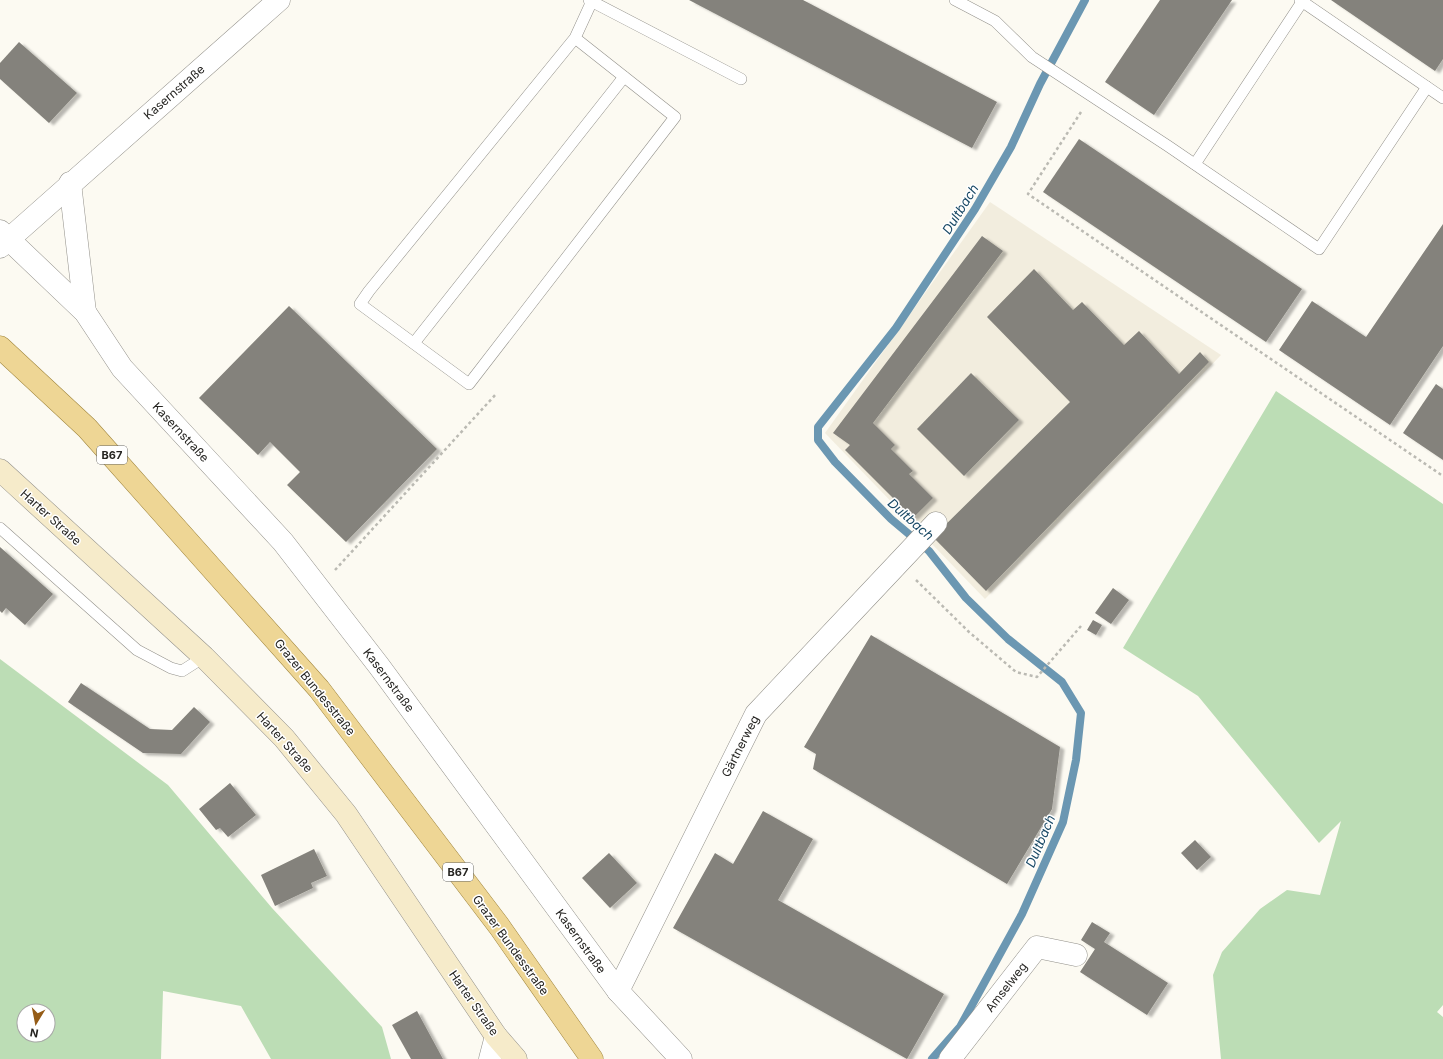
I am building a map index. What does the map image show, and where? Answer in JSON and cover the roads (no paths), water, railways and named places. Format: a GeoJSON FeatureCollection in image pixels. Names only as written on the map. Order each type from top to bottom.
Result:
{"type":"FeatureCollection","features":[{"type":"Feature","properties":{"kind":"main road","name":"Grazer Bundesstraße"},"geometry":{"type":"LineString","coordinates":[[0,347],[87,428],[319,689],[499,926],[592,1059]]}},
{"type":"Feature","properties":{"kind":"street","name":"Kasernstraße"},"geometry":{"type":"LineString","coordinates":[[278,0],[70,183],[3,238],[85,312],[122,368],[283,542],[384,672],[618,991],[681,1059]]}},
{"type":"Feature","properties":{"kind":"street","name":"Kasernstraße"},"geometry":{"type":"LineString","coordinates":[[70,183],[85,312]]}},
{"type":"Feature","properties":{"kind":"street","name":"Harter Straße"},"geometry":{"type":"LineString","coordinates":[[0,470],[204,657],[284,738],[346,814],[496,1036],[516,1059]]}},
{"type":"Feature","properties":{"kind":"street","name":"Gärtnerweg"},"geometry":{"type":"LineString","coordinates":[[618,991],[756,714],[926,534]]}},
{"type":"Feature","properties":{"kind":"street","name":"Amselweg"},"geometry":{"type":"LineString","coordinates":[[950,1059],[1037,947],[1076,955]]}},
{"type":"Feature","properties":{"kind":"street"},"geometry":{"type":"LineString","coordinates":[[490,1059],[496,1036]]}},
{"type":"Feature","properties":{"kind":"lane"},"geometry":{"type":"LineString","coordinates":[[954,0],[996,21],[1032,57],[1092,95],[1319,249],[1427,87]]}},
{"type":"Feature","properties":{"kind":"lane"},"geometry":{"type":"LineString","coordinates":[[575,38],[675,117],[469,384],[360,304],[368,291],[575,38],[591,1],[741,79]]}},
{"type":"Feature","properties":{"kind":"lane"},"geometry":{"type":"LineString","coordinates":[[1195,164],[1301,1],[1443,98]]}},
{"type":"Feature","properties":{"kind":"lane"},"geometry":{"type":"LineString","coordinates":[[414,343],[624,77]]}},
{"type":"Feature","properties":{"kind":"lane"},"geometry":{"type":"LineString","coordinates":[[0,528],[137,650],[171,668],[182,671],[204,657]]}},
{"type":"Feature","properties":{"kind":"waterway","name":"Dultbach"},"geometry":{"type":"LineString","coordinates":[[932,1059],[960,1027],[1022,914],[1063,822],[1076,760],[1081,713],[1062,682],[1008,639],[966,598],[929,551],[891,519],[835,462],[818,440],[818,427],[896,328],[975,209],[1011,147],[1040,84],[1085,0]]}}]}
